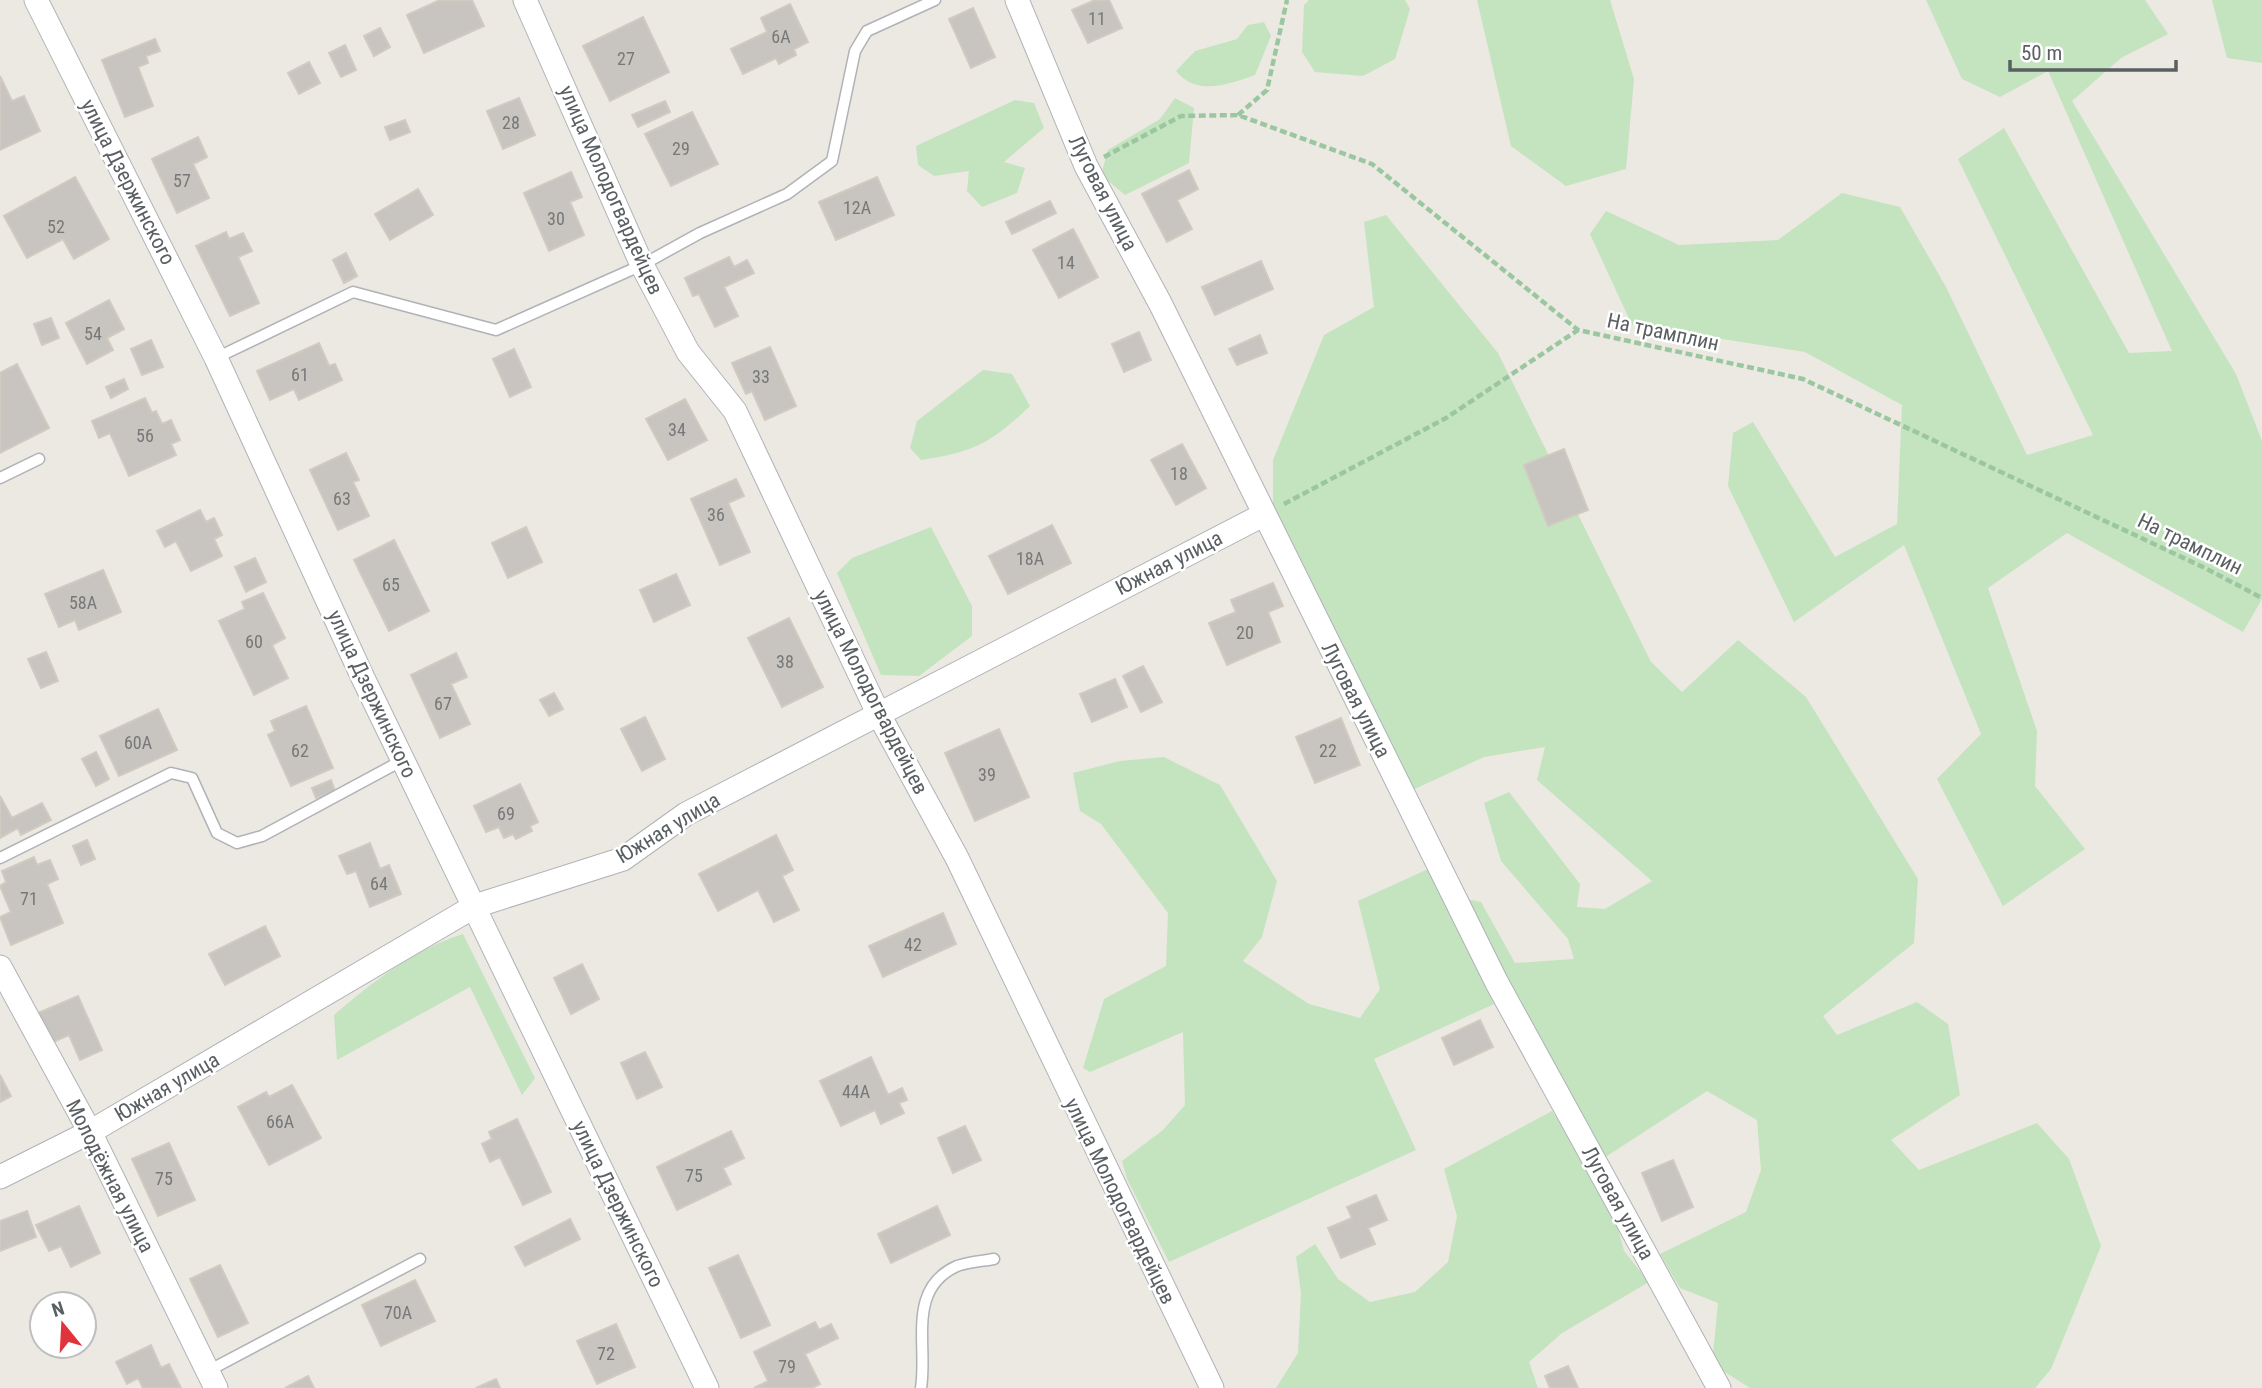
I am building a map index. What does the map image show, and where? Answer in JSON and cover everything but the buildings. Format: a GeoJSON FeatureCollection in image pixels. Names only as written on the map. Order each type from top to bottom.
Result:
{"type":"FeatureCollection","features":[{"type":"Feature","properties":{"kind":"street","name":"улица Дзержинского"},"geometry":{"type":"LineString","coordinates":[[36,0],[216,358],[403,760],[706,1388]]}},
{"type":"Feature","properties":{"kind":"street","name":"улица Молодогвардейцев"},"geometry":{"type":"LineString","coordinates":[[525,0],[642,265],[688,352],[735,411],[878,713],[957,858],[1212,1388]]}},
{"type":"Feature","properties":{"kind":"street","name":"Луговая улица"},"geometry":{"type":"LineString","coordinates":[[1017,0],[1086,166],[1160,303],[1497,983],[1719,1388]]}},
{"type":"Feature","properties":{"kind":"street","name":"Южная улица"},"geometry":{"type":"LineString","coordinates":[[0,1177],[89,1132],[475,906],[623,859],[685,814],[1263,515]]}},
{"type":"Feature","properties":{"kind":"street","name":"Молодёжная улица"},"geometry":{"type":"LineString","coordinates":[[1,970],[89,1132],[212,1379]]}},
{"type":"Feature","properties":{"kind":"lane"},"geometry":{"type":"LineString","coordinates":[[216,358],[353,292],[496,330],[642,265],[700,233],[787,194],[832,161],[855,51],[867,31],[935,0]]}},
{"type":"Feature","properties":{"kind":"lane"},"geometry":{"type":"LineString","coordinates":[[0,478],[39,459]]}},
{"type":"Feature","properties":{"kind":"lane"},"geometry":{"type":"LineString","coordinates":[[0,858],[171,773],[192,778],[217,833],[237,843],[262,836],[403,760]]}},
{"type":"Feature","properties":{"kind":"lane"},"geometry":{"type":"LineString","coordinates":[[212,1379],[420,1259]]}},
{"type":"Feature","properties":{"kind":"lane"},"geometry":{"type":"LineString","coordinates":[[921,1388],[922,1304],[933,1283],[957,1266],[994,1259]]}},
{"type":"Feature","properties":{"kind":"path"},"geometry":{"type":"LineString","coordinates":[[1238,115],[1267,90],[1287,0]]}},
{"type":"Feature","properties":{"kind":"path","name":"На трамплин"},"geometry":{"type":"LineString","coordinates":[[1086,166],[1181,116],[1238,115],[1372,163],[1578,330],[1803,379],[2206,568],[2262,598]]}},
{"type":"Feature","properties":{"kind":"path"},"geometry":{"type":"LineString","coordinates":[[1263,515],[1446,418],[1578,330]]}},
{"type":"Feature","properties":{"kind":"green space"},"geometry":{"type":"Polygon","coordinates":[[[1309,0],[1405,0],[1410,9],[1395,59],[1363,76],[1315,72],[1302,52],[1304,5],[1309,0]]]}},
{"type":"Feature","properties":{"kind":"green space"},"geometry":{"type":"Polygon","coordinates":[[[1477,0],[1610,0],[1634,79],[1626,169],[1566,186],[1511,146],[1477,0]]]}},
{"type":"Feature","properties":{"kind":"green space"},"geometry":{"type":"Polygon","coordinates":[[[1926,0],[2145,0],[2168,34],[2121,58],[2072,101],[2236,374],[2262,441],[2262,599],[2243,632],[2067,533],[1988,588],[2037,731],[2035,786],[2085,849],[2003,906],[1937,779],[1981,734],[1904,545],[1794,622],[1728,486],[1733,433],[1753,422],[1835,557],[1897,524],[1902,405],[1805,352],[1632,325],[1590,234],[1606,211],[1679,245],[1778,240],[1842,193],[1900,207],[1946,287],[2027,455],[2093,435],[1958,159],[2004,128],[2129,353],[2172,351],[2048,71],[2000,97],[1962,79],[1926,0]]]}},
{"type":"Feature","properties":{"kind":"green space"},"geometry":{"type":"Polygon","coordinates":[[[2212,0],[2262,0],[2262,63],[2227,58],[2212,0]]]}},
{"type":"Feature","properties":{"kind":"green space"},"geometry":{"type":"Polygon","coordinates":[[[1264,22],[1271,36],[1255,75],[1224,85],[1203,86],[1184,79],[1176,71],[1195,51],[1237,39],[1248,25],[1264,22]]]}},
{"type":"Feature","properties":{"kind":"green space"},"geometry":{"type":"Polygon","coordinates":[[[1175,98],[1194,108],[1189,163],[1125,195],[1101,175],[1108,150],[1160,119],[1175,98]]]}},
{"type":"Feature","properties":{"kind":"green space"},"geometry":{"type":"Polygon","coordinates":[[[1015,100],[1034,103],[1044,128],[1004,162],[1025,168],[1017,193],[982,207],[967,191],[969,171],[934,176],[918,165],[916,146],[1015,100]]]}},
{"type":"Feature","properties":{"kind":"green space"},"geometry":{"type":"Polygon","coordinates":[[[1386,215],[1498,353],[1651,662],[1682,692],[1738,640],[1806,697],[1918,879],[1914,943],[1823,1016],[1837,1035],[1917,1002],[1948,1024],[1960,1095],[1891,1140],[1919,1170],[2037,1123],[2069,1159],[2101,1246],[2051,1369],[2035,1388],[1750,1388],[1712,1364],[1718,1303],[1680,1288],[1660,1254],[1746,1212],[1761,1170],[1757,1120],[1707,1091],[1604,1158],[1457,897],[1481,902],[1515,963],[1574,959],[1568,939],[1501,861],[1484,803],[1509,792],[1580,884],[1577,907],[1605,909],[1652,881],[1537,780],[1545,747],[1484,757],[1406,793],[1325,608],[1273,515],[1273,460],[1324,335],[1374,307],[1364,222],[1386,215]]]}},
{"type":"Feature","properties":{"kind":"green space"},"geometry":{"type":"Polygon","coordinates":[[[983,370],[1012,374],[1030,406],[1004,429],[981,444],[921,460],[910,448],[917,421],[983,370]]]}},
{"type":"Feature","properties":{"kind":"green space"},"geometry":{"type":"Polygon","coordinates":[[[931,527],[972,606],[972,636],[919,676],[881,675],[837,573],[852,558],[931,527]]]}},
{"type":"Feature","properties":{"kind":"green space"},"geometry":{"type":"Polygon","coordinates":[[[1164,757],[1220,785],[1277,881],[1262,937],[1243,961],[1309,1004],[1360,1018],[1380,989],[1358,901],[1428,869],[1494,1004],[1374,1059],[1416,1150],[1169,1262],[1127,1179],[1122,1161],[1163,1130],[1185,1105],[1183,1032],[1090,1072],[1083,1068],[1104,999],[1166,966],[1168,913],[1101,824],[1080,811],[1073,773],[1120,761],[1164,757]]]}},
{"type":"Feature","properties":{"kind":"green space"},"geometry":{"type":"Polygon","coordinates":[[[463,934],[535,1078],[522,1095],[470,987],[337,1060],[334,1015],[394,968],[428,948],[463,934]]]}},
{"type":"Feature","properties":{"kind":"green space"},"geometry":{"type":"Polygon","coordinates":[[[1552,1111],[1613,1209],[1624,1251],[1649,1282],[1562,1333],[1529,1362],[1538,1388],[1276,1388],[1298,1353],[1301,1293],[1296,1257],[1315,1244],[1338,1279],[1370,1302],[1415,1292],[1448,1262],[1457,1216],[1444,1169],[1552,1111]]]}}]}
